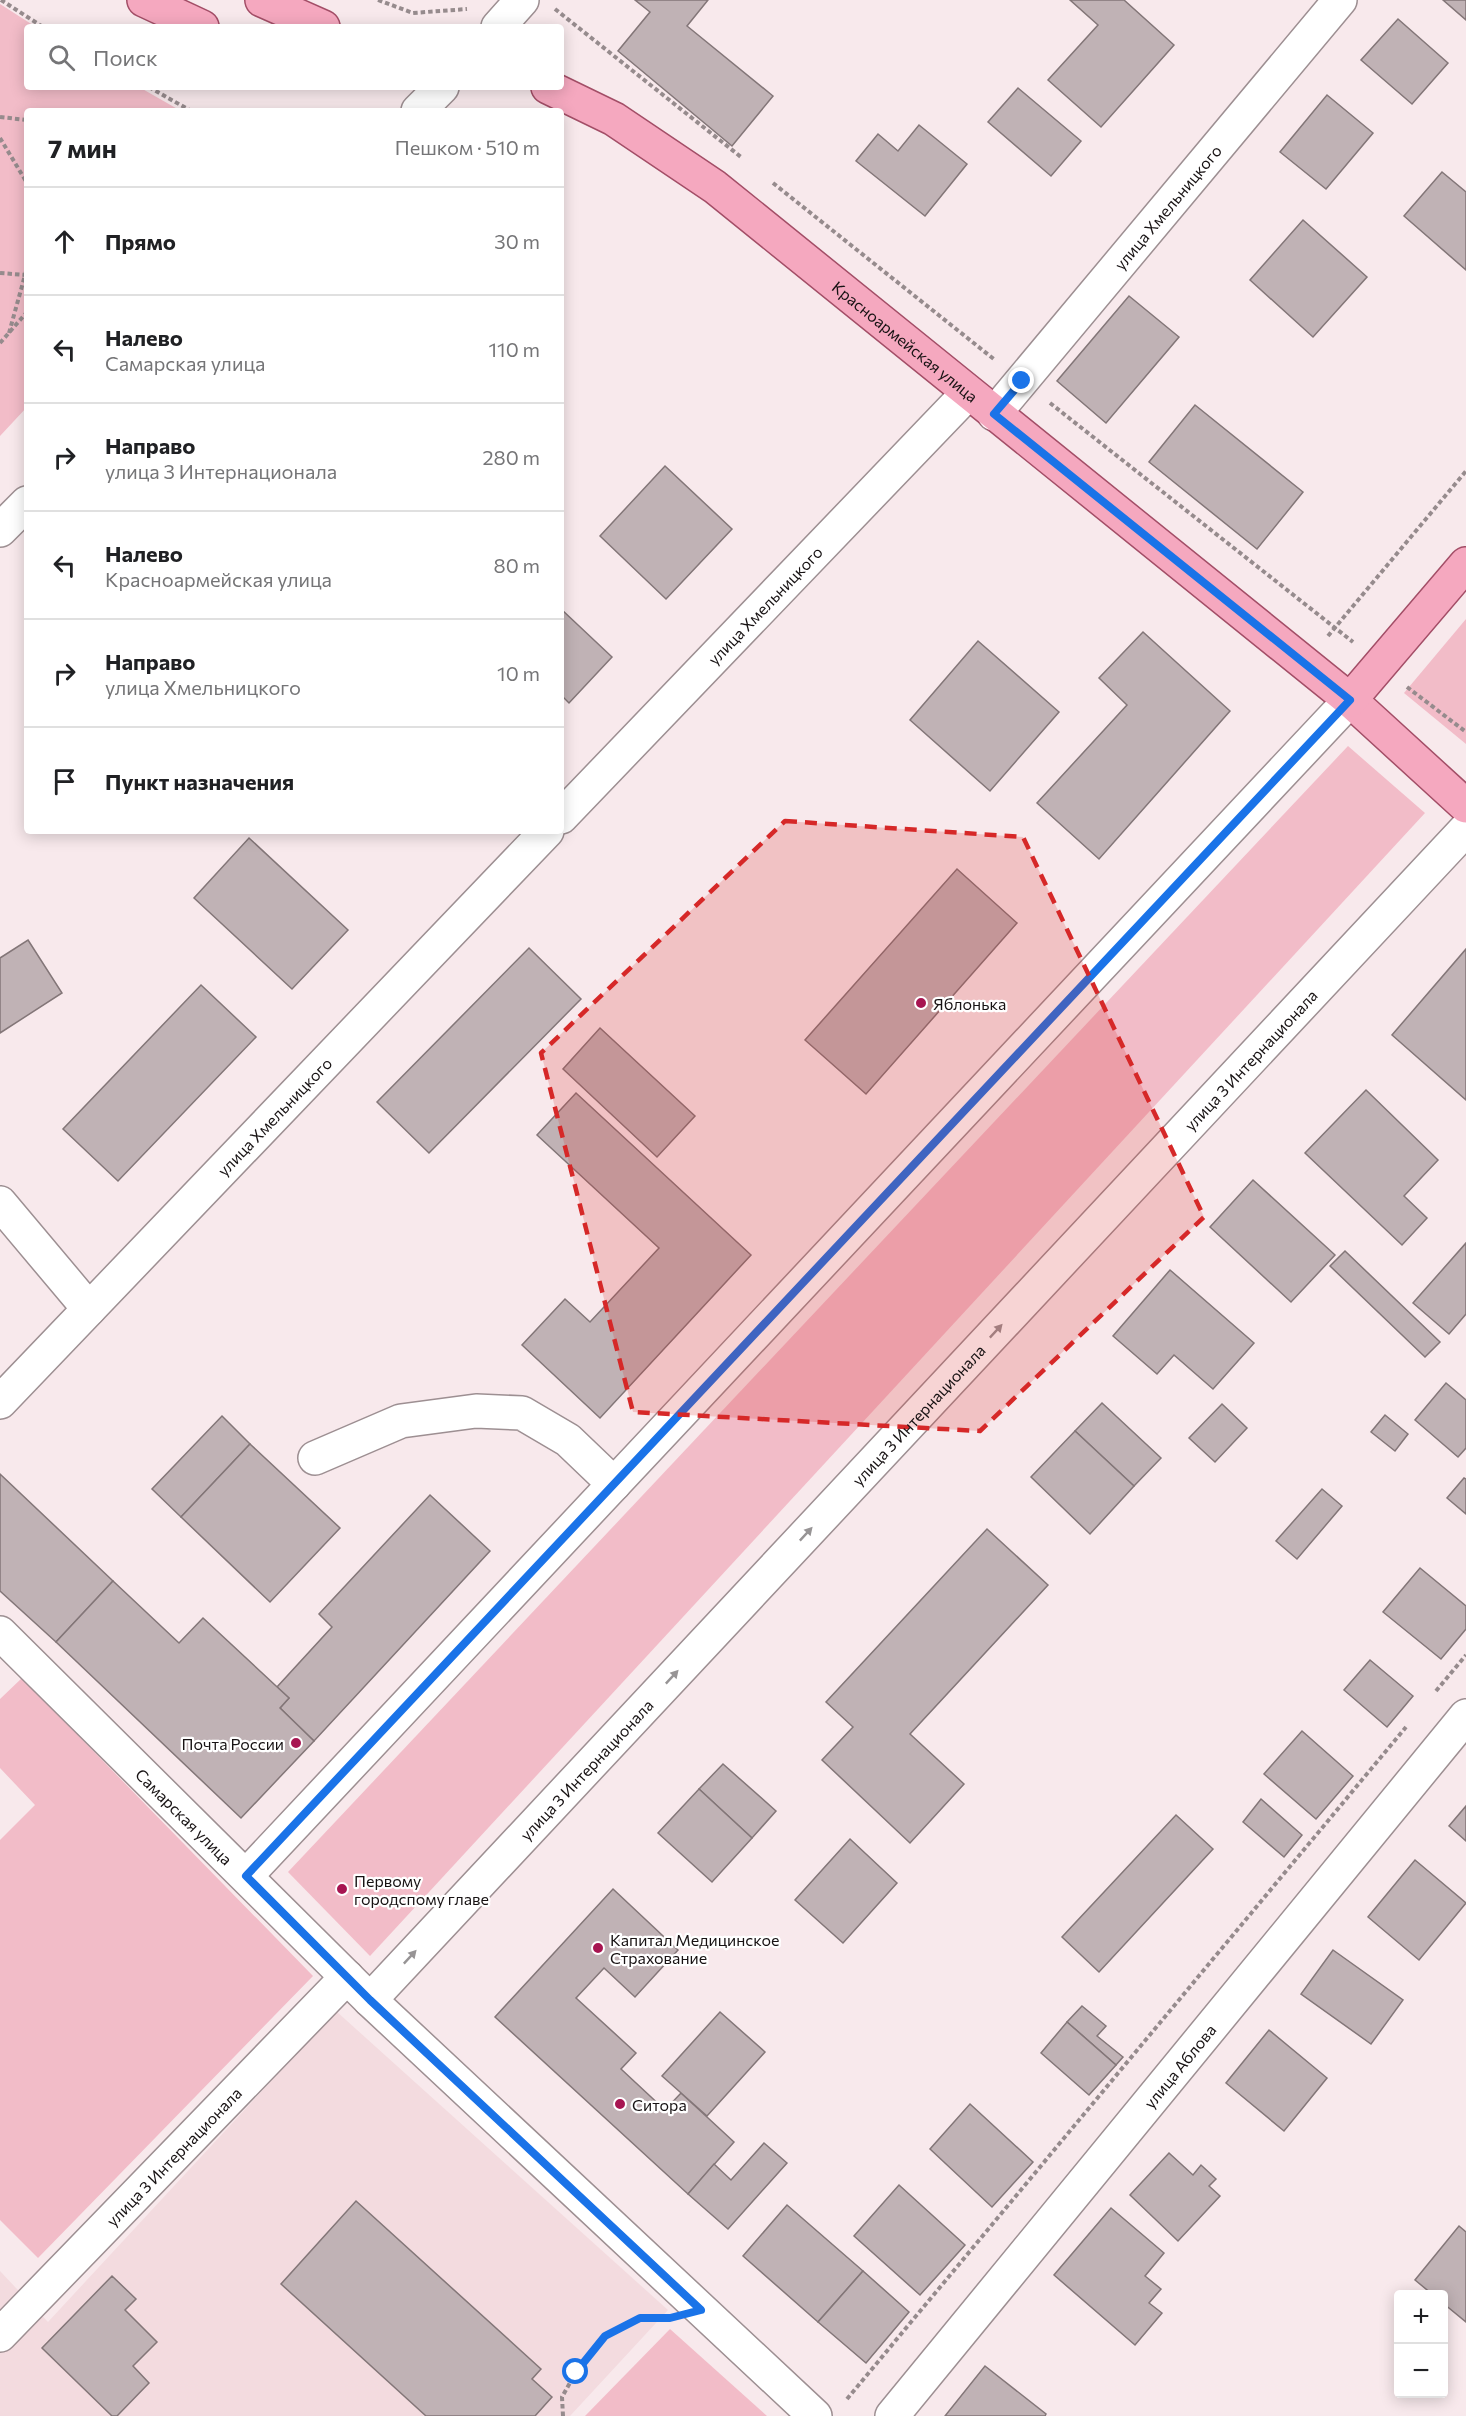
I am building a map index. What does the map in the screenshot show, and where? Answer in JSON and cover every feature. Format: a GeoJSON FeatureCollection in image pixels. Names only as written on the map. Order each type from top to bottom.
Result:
{"type":"FeatureCollection","features":[{"type":"Feature","properties":{"kind":"main road"},"geometry":{"type":"LineString","coordinates":[[144,0],[196,24]]}},
{"type":"Feature","properties":{"kind":"main road"},"geometry":{"type":"LineString","coordinates":[[262,0],[316,24]]}},
{"type":"Feature","properties":{"kind":"main road","name":"Красноармейская улица"},"geometry":{"type":"LineString","coordinates":[[554,90],[614,119],[715,187],[1350,700],[1466,806]]}},
{"type":"Feature","properties":{"kind":"main road"},"geometry":{"type":"LineString","coordinates":[[1350,700],[1466,564]]}},
{"type":"Feature","properties":{"kind":"street"},"geometry":{"type":"LineString","coordinates":[[501,24],[522,0]]}},
{"type":"Feature","properties":{"kind":"street","name":"улица Хмельницкого"},"geometry":{"type":"LineString","coordinates":[[994,414],[1340,0]]}},
{"type":"Feature","properties":{"kind":"street"},"geometry":{"type":"LineString","coordinates":[[421,108],[439,90]]}},
{"type":"Feature","properties":{"kind":"street","name":"улица Хмельницкого"},"geometry":{"type":"LineString","coordinates":[[564,814],[968,393]]}},
{"type":"Feature","properties":{"kind":"street"},"geometry":{"type":"LineString","coordinates":[[0,530],[24,506]]}},
{"type":"Feature","properties":{"kind":"street"},"geometry":{"type":"LineString","coordinates":[[246,1876],[1350,700]]}},
{"type":"Feature","properties":{"kind":"street","name":"улица 3 Интернационала"},"geometry":{"type":"LineString","coordinates":[[370,2000],[1466,829]]}},
{"type":"Feature","properties":{"kind":"street","name":"улица Хмельницкого"},"geometry":{"type":"LineString","coordinates":[[0,1402],[545,834]]}},
{"type":"Feature","properties":{"kind":"street"},"geometry":{"type":"LineString","coordinates":[[0,1203],[89,1309]]}},
{"type":"Feature","properties":{"kind":"street"},"geometry":{"type":"LineString","coordinates":[[315,1458],[401,1421],[476,1411],[522,1413],[568,1440],[614,1484]]}},
{"type":"Feature","properties":{"kind":"street","name":"Самарская улица"},"geometry":{"type":"LineString","coordinates":[[0,1633],[370,2000],[701,2310],[827,2411]]}},
{"type":"Feature","properties":{"kind":"street","name":"улица Аблова"},"geometry":{"type":"LineString","coordinates":[[892,2416],[1466,1716]]}},
{"type":"Feature","properties":{"kind":"street","name":"улица 3 Интернационала"},"geometry":{"type":"LineString","coordinates":[[0,2335],[347,1977]]}},
{"type":"Feature","properties":{"kind":"path"},"geometry":{"type":"LineString","coordinates":[[1,0],[38,24]]}},
{"type":"Feature","properties":{"kind":"path"},"geometry":{"type":"LineString","coordinates":[[154,90],[186,108]]}},
{"type":"Feature","properties":{"kind":"path"},"geometry":{"type":"LineString","coordinates":[[0,117],[24,120]]}},
{"type":"Feature","properties":{"kind":"path"},"geometry":{"type":"LineString","coordinates":[[0,138],[24,178]]}},
{"type":"Feature","properties":{"kind":"path"},"geometry":{"type":"LineString","coordinates":[[0,273],[24,275]]}},
{"type":"Feature","properties":{"kind":"path"},"geometry":{"type":"LineString","coordinates":[[9,333],[24,282]]}},
{"type":"Feature","properties":{"kind":"path"},"geometry":{"type":"LineString","coordinates":[[0,343],[24,316]]}},
{"type":"Feature","properties":{"kind":"path"},"geometry":{"type":"LineString","coordinates":[[1304,664],[1466,471]]}},
{"type":"Feature","properties":{"kind":"path"},"geometry":{"type":"LineString","coordinates":[[1428,1701],[1466,1655]]}},
{"type":"Feature","properties":{"kind":"path"},"geometry":{"type":"LineString","coordinates":[[827,2411],[1413,1719]]}},
{"type":"Feature","properties":{"kind":"path"},"geometry":{"type":"LineString","coordinates":[[563,2416],[562,2397],[576,2372],[605,2336],[640,2318],[670,2318],[701,2310]]}},
{"type":"Feature","properties":{"kind":"highlighted area"},"geometry":{"type":"Polygon","coordinates":[[[785,821],[1023,837],[1204,1217],[980,1431],[633,1412],[541,1053],[785,821]]]}},
{"type":"Feature","properties":{"kind":"shaded area"},"geometry":{"type":"Polygon","coordinates":[[[0,4],[31,24],[24,24],[24,90],[144,90],[176,108],[24,108],[24,410],[0,436],[0,4]]]}},
{"type":"Feature","properties":{"kind":"shaded area"},"geometry":{"type":"Polygon","coordinates":[[[1466,619],[1466,744],[1404,693],[1466,619]]]}},
{"type":"Feature","properties":{"kind":"shaded area"},"geometry":{"type":"Polygon","coordinates":[[[1348,746],[1425,813],[370,1956],[288,1872],[1348,746]]]}},
{"type":"Feature","properties":{"kind":"shaded area"},"geometry":{"type":"Polygon","coordinates":[[[22,1678],[313,1976],[38,2258],[0,2220],[0,1840],[35,1805],[0,1768],[0,1699],[22,1678]]]}},
{"type":"Feature","properties":{"kind":"shaded area"},"geometry":{"type":"Polygon","coordinates":[[[336,2011],[668,2310],[570,2416],[0,2416],[0,2271],[48,2322],[336,2011]]]}},
{"type":"Feature","properties":{"kind":"shaded area"},"geometry":{"type":"Polygon","coordinates":[[[670,2329],[767,2416],[585,2416],[670,2329]]]}},
{"type":"Feature","properties":{"kind":"building"},"geometry":{"type":"Polygon","coordinates":[[[635,0],[708,0],[687,26],[773,96],[732,146],[618,51],[650,12],[635,0]]]}},
{"type":"Feature","properties":{"kind":"building"},"geometry":{"type":"Polygon","coordinates":[[[1070,0],[1124,0],[1174,45],[1101,127],[1048,80],[1098,25],[1070,0]]]}},
{"type":"Feature","properties":{"kind":"building"},"geometry":{"type":"Polygon","coordinates":[[[1443,0],[1466,0],[1466,20],[1443,0]]]}},
{"type":"Feature","properties":{"kind":"building"},"geometry":{"type":"Polygon","coordinates":[[[1398,19],[1448,63],[1412,104],[1361,60],[1398,19]]]}},
{"type":"Feature","properties":{"kind":"building"},"geometry":{"type":"Polygon","coordinates":[[[1018,88],[1081,141],[1051,176],[988,122],[1018,88]]]}},
{"type":"Feature","properties":{"kind":"building"},"geometry":{"type":"Polygon","coordinates":[[[1327,95],[1373,133],[1326,189],[1280,152],[1327,95]]]}},
{"type":"Feature","properties":{"kind":"building"},"geometry":{"type":"Polygon","coordinates":[[[919,125],[967,164],[925,216],[856,161],[878,134],[898,151],[919,125]]]}},
{"type":"Feature","properties":{"kind":"building"},"geometry":{"type":"Polygon","coordinates":[[[1442,172],[1466,192],[1466,270],[1404,216],[1442,172]]]}},
{"type":"Feature","properties":{"kind":"building"},"geometry":{"type":"Polygon","coordinates":[[[1303,220],[1367,277],[1313,337],[1250,280],[1303,220]]]}},
{"type":"Feature","properties":{"kind":"building"},"geometry":{"type":"Polygon","coordinates":[[[1129,296],[1179,337],[1106,423],[1057,381],[1129,296]]]}},
{"type":"Feature","properties":{"kind":"building"},"geometry":{"type":"Polygon","coordinates":[[[1195,405],[1303,492],[1257,549],[1149,462],[1195,405]]]}},
{"type":"Feature","properties":{"kind":"building"},"geometry":{"type":"Polygon","coordinates":[[[665,466],[732,529],[666,599],[600,536],[665,466]]]}},
{"type":"Feature","properties":{"kind":"building"},"geometry":{"type":"Polygon","coordinates":[[[564,612],[612,657],[569,703],[564,698],[564,612]]]}},
{"type":"Feature","properties":{"kind":"building"},"geometry":{"type":"Polygon","coordinates":[[[1143,632],[1230,711],[1099,859],[1037,803],[1127,705],[1099,678],[1143,632]]]}},
{"type":"Feature","properties":{"kind":"building"},"geometry":{"type":"Polygon","coordinates":[[[978,641],[1059,712],[990,791],[910,720],[978,641]]]}},
{"type":"Feature","properties":{"kind":"building"},"geometry":{"type":"Polygon","coordinates":[[[249,838],[348,930],[292,989],[194,898],[249,838]]]}},
{"type":"Feature","properties":{"kind":"building"},"geometry":{"type":"Polygon","coordinates":[[[957,869],[1017,923],[866,1094],[805,1040],[957,869]]]}},
{"type":"Feature","properties":{"kind":"building"},"geometry":{"type":"Polygon","coordinates":[[[28,940],[62,993],[0,1033],[0,958],[28,940]]]}},
{"type":"Feature","properties":{"kind":"building"},"geometry":{"type":"Polygon","coordinates":[[[529,948],[581,999],[429,1153],[377,1102],[529,948]]]}},
{"type":"Feature","properties":{"kind":"building"},"geometry":{"type":"Polygon","coordinates":[[[1466,949],[1466,1100],[1392,1035],[1466,949]]]}},
{"type":"Feature","properties":{"kind":"building"},"geometry":{"type":"Polygon","coordinates":[[[201,985],[256,1037],[118,1181],[63,1129],[201,985]]]}},
{"type":"Feature","properties":{"kind":"building"},"geometry":{"type":"Polygon","coordinates":[[[600,1028],[695,1116],[657,1157],[563,1069],[600,1028]]]}},
{"type":"Feature","properties":{"kind":"building"},"geometry":{"type":"Polygon","coordinates":[[[1366,1090],[1438,1160],[1404,1196],[1427,1218],[1402,1245],[1305,1153],[1366,1090]]]}},
{"type":"Feature","properties":{"kind":"building"},"geometry":{"type":"Polygon","coordinates":[[[576,1093],[751,1255],[600,1418],[522,1345],[565,1299],[590,1322],[659,1248],[537,1135],[576,1093]]]}},
{"type":"Feature","properties":{"kind":"building"},"geometry":{"type":"Polygon","coordinates":[[[1253,1180],[1335,1255],[1291,1302],[1210,1227],[1253,1180]]]}},
{"type":"Feature","properties":{"kind":"building"},"geometry":{"type":"Polygon","coordinates":[[[1466,1243],[1466,1314],[1449,1334],[1413,1303],[1466,1243]]]}},
{"type":"Feature","properties":{"kind":"building"},"geometry":{"type":"Polygon","coordinates":[[[1345,1251],[1440,1342],[1425,1357],[1330,1266],[1345,1251]]]}},
{"type":"Feature","properties":{"kind":"building"},"geometry":{"type":"Polygon","coordinates":[[[1170,1270],[1254,1343],[1213,1389],[1174,1355],[1157,1374],[1113,1336],[1170,1270]]]}},
{"type":"Feature","properties":{"kind":"building"},"geometry":{"type":"Polygon","coordinates":[[[1446,1383],[1466,1400],[1466,1448],[1458,1457],[1415,1420],[1446,1383]]]}},
{"type":"Feature","properties":{"kind":"building"},"geometry":{"type":"Polygon","coordinates":[[[1102,1403],[1161,1458],[1134,1486],[1075,1431],[1102,1403]]]}},
{"type":"Feature","properties":{"kind":"building"},"geometry":{"type":"Polygon","coordinates":[[[1222,1404],[1247,1428],[1215,1462],[1189,1438],[1222,1404]]]}},
{"type":"Feature","properties":{"kind":"building"},"geometry":{"type":"Polygon","coordinates":[[[1385,1415],[1408,1434],[1395,1451],[1371,1432],[1385,1415]]]}},
{"type":"Feature","properties":{"kind":"building"},"geometry":{"type":"Polygon","coordinates":[[[222,1416],[250,1444],[181,1517],[152,1489],[222,1416]]]}},
{"type":"Feature","properties":{"kind":"building"},"geometry":{"type":"Polygon","coordinates":[[[1075,1431],[1134,1486],[1090,1534],[1031,1477],[1075,1431]]]}},
{"type":"Feature","properties":{"kind":"building"},"geometry":{"type":"Polygon","coordinates":[[[250,1444],[340,1528],[270,1602],[181,1517],[250,1444]]]}},
{"type":"Feature","properties":{"kind":"building"},"geometry":{"type":"Polygon","coordinates":[[[0,1474],[113,1581],[56,1642],[0,1591],[0,1474]]]}},
{"type":"Feature","properties":{"kind":"building"},"geometry":{"type":"Polygon","coordinates":[[[1464,1478],[1466,1479],[1466,1514],[1447,1498],[1464,1478]]]}},
{"type":"Feature","properties":{"kind":"building"},"geometry":{"type":"Polygon","coordinates":[[[1322,1489],[1342,1506],[1297,1559],[1276,1541],[1322,1489]]]}},
{"type":"Feature","properties":{"kind":"building"},"geometry":{"type":"Polygon","coordinates":[[[430,1495],[490,1551],[314,1741],[280,1708],[289,1698],[277,1687],[332,1627],[319,1614],[430,1495]]]}},
{"type":"Feature","properties":{"kind":"building"},"geometry":{"type":"Polygon","coordinates":[[[987,1529],[1048,1585],[910,1734],[964,1784],[910,1843],[822,1760],[853,1727],[826,1702],[987,1529]]]}},
{"type":"Feature","properties":{"kind":"building"},"geometry":{"type":"Polygon","coordinates":[[[1420,1568],[1466,1606],[1466,1629],[1441,1659],[1383,1612],[1420,1568]]]}},
{"type":"Feature","properties":{"kind":"building"},"geometry":{"type":"Polygon","coordinates":[[[113,1581],[179,1643],[203,1618],[289,1698],[280,1708],[314,1741],[241,1818],[56,1642],[113,1581]]]}},
{"type":"Feature","properties":{"kind":"building"},"geometry":{"type":"Polygon","coordinates":[[[1370,1660],[1413,1696],[1387,1727],[1344,1690],[1370,1660]]]}},
{"type":"Feature","properties":{"kind":"building"},"geometry":{"type":"Polygon","coordinates":[[[1302,1731],[1353,1776],[1316,1819],[1264,1774],[1302,1731]]]}},
{"type":"Feature","properties":{"kind":"building"},"geometry":{"type":"Polygon","coordinates":[[[723,1764],[776,1811],[752,1838],[699,1789],[723,1764]]]}},
{"type":"Feature","properties":{"kind":"building"},"geometry":{"type":"Polygon","coordinates":[[[699,1789],[752,1838],[712,1882],[658,1833],[699,1789]]]}},
{"type":"Feature","properties":{"kind":"building"},"geometry":{"type":"Polygon","coordinates":[[[1261,1799],[1302,1835],[1284,1857],[1243,1822],[1261,1799]]]}},
{"type":"Feature","properties":{"kind":"building"},"geometry":{"type":"Polygon","coordinates":[[[1466,1806],[1466,1841],[1449,1826],[1466,1806]]]}},
{"type":"Feature","properties":{"kind":"building"},"geometry":{"type":"Polygon","coordinates":[[[1176,1815],[1213,1849],[1099,1972],[1062,1937],[1176,1815]]]}},
{"type":"Feature","properties":{"kind":"building"},"geometry":{"type":"Polygon","coordinates":[[[850,1839],[897,1883],[843,1943],[795,1900],[850,1839]]]}},
{"type":"Feature","properties":{"kind":"building"},"geometry":{"type":"Polygon","coordinates":[[[1415,1860],[1466,1903],[1419,1960],[1368,1917],[1415,1860]]]}},
{"type":"Feature","properties":{"kind":"building"},"geometry":{"type":"Polygon","coordinates":[[[613,1889],[678,1950],[635,1997],[604,1968],[576,1998],[636,2053],[621,2069],[665,2110],[681,2093],[734,2142],[688,2194],[495,2017],[613,1889]]]}},
{"type":"Feature","properties":{"kind":"building"},"geometry":{"type":"Polygon","coordinates":[[[1333,1950],[1403,2000],[1371,2044],[1301,1994],[1333,1950]]]}},
{"type":"Feature","properties":{"kind":"building"},"geometry":{"type":"Polygon","coordinates":[[[1082,2006],[1106,2026],[1097,2036],[1123,2057],[1116,2065],[1067,2022],[1082,2006]]]}},
{"type":"Feature","properties":{"kind":"building"},"geometry":{"type":"Polygon","coordinates":[[[720,2012],[765,2052],[707,2116],[662,2076],[720,2012]]]}},
{"type":"Feature","properties":{"kind":"building"},"geometry":{"type":"Polygon","coordinates":[[[1067,2022],[1116,2065],[1089,2095],[1041,2053],[1067,2022]]]}},
{"type":"Feature","properties":{"kind":"building"},"geometry":{"type":"Polygon","coordinates":[[[1269,2030],[1327,2078],[1284,2131],[1226,2083],[1269,2030]]]}},
{"type":"Feature","properties":{"kind":"building"},"geometry":{"type":"Polygon","coordinates":[[[970,2104],[1033,2162],[992,2207],[930,2149],[970,2104]]]}},
{"type":"Feature","properties":{"kind":"building"},"geometry":{"type":"Polygon","coordinates":[[[764,2143],[787,2163],[728,2229],[688,2194],[714,2164],[731,2180],[764,2143]]]}},
{"type":"Feature","properties":{"kind":"building"},"geometry":{"type":"Polygon","coordinates":[[[1169,2153],[1193,2175],[1201,2165],[1216,2179],[1209,2186],[1220,2196],[1178,2241],[1130,2195],[1169,2153]]]}},
{"type":"Feature","properties":{"kind":"building"},"geometry":{"type":"Polygon","coordinates":[[[899,2185],[965,2245],[920,2295],[854,2236],[899,2185]]]}},
{"type":"Feature","properties":{"kind":"building"},"geometry":{"type":"Polygon","coordinates":[[[356,2201],[541,2369],[532,2379],[552,2397],[535,2416],[426,2416],[281,2284],[356,2201]]]}},
{"type":"Feature","properties":{"kind":"building"},"geometry":{"type":"Polygon","coordinates":[[[787,2205],[863,2271],[818,2322],[743,2256],[787,2205]]]}},
{"type":"Feature","properties":{"kind":"building"},"geometry":{"type":"Polygon","coordinates":[[[1111,2208],[1164,2253],[1145,2276],[1161,2289],[1149,2303],[1162,2313],[1135,2345],[1054,2275],[1111,2208]]]}},
{"type":"Feature","properties":{"kind":"building"},"geometry":{"type":"Polygon","coordinates":[[[1459,2226],[1466,2232],[1466,2322],[1448,2307],[1448,2290],[1427,2290],[1415,2280],[1459,2226]]]}},
{"type":"Feature","properties":{"kind":"building"},"geometry":{"type":"Polygon","coordinates":[[[863,2271],[909,2312],[866,2363],[818,2322],[863,2271]]]}},
{"type":"Feature","properties":{"kind":"building"},"geometry":{"type":"Polygon","coordinates":[[[112,2276],[136,2299],[125,2310],[157,2342],[133,2366],[149,2383],[117,2416],[112,2416],[42,2348],[112,2276]]]}},
{"type":"Feature","properties":{"kind":"building"},"geometry":{"type":"Polygon","coordinates":[[[985,2366],[1046,2414],[1045,2416],[945,2416],[985,2366]]]}},
{"type":"Feature","properties":{"kind":"place","name":"Яблонька"},"geometry":{"type":"Point","coordinates":[921,1003]}},
{"type":"Feature","properties":{"kind":"place","name":"Почта России"},"geometry":{"type":"Point","coordinates":[296,1743]}},
{"type":"Feature","properties":{"kind":"place","name":"Первому городспому главе"},"geometry":{"type":"Point","coordinates":[342,1889]}},
{"type":"Feature","properties":{"kind":"place","name":"Капитал Медицинское Страхование"},"geometry":{"type":"Point","coordinates":[598,1948]}},
{"type":"Feature","properties":{"kind":"place","name":"Ситора"},"geometry":{"type":"Point","coordinates":[620,2104]}},
{"type":"Feature","properties":{"kind":"route"},"geometry":{"type":"LineString","coordinates":[[576,2372],[605,2336],[640,2318],[670,2318],[701,2310],[370,2000],[246,1876],[1350,700],[994,414],[1022,381]]}}]}
